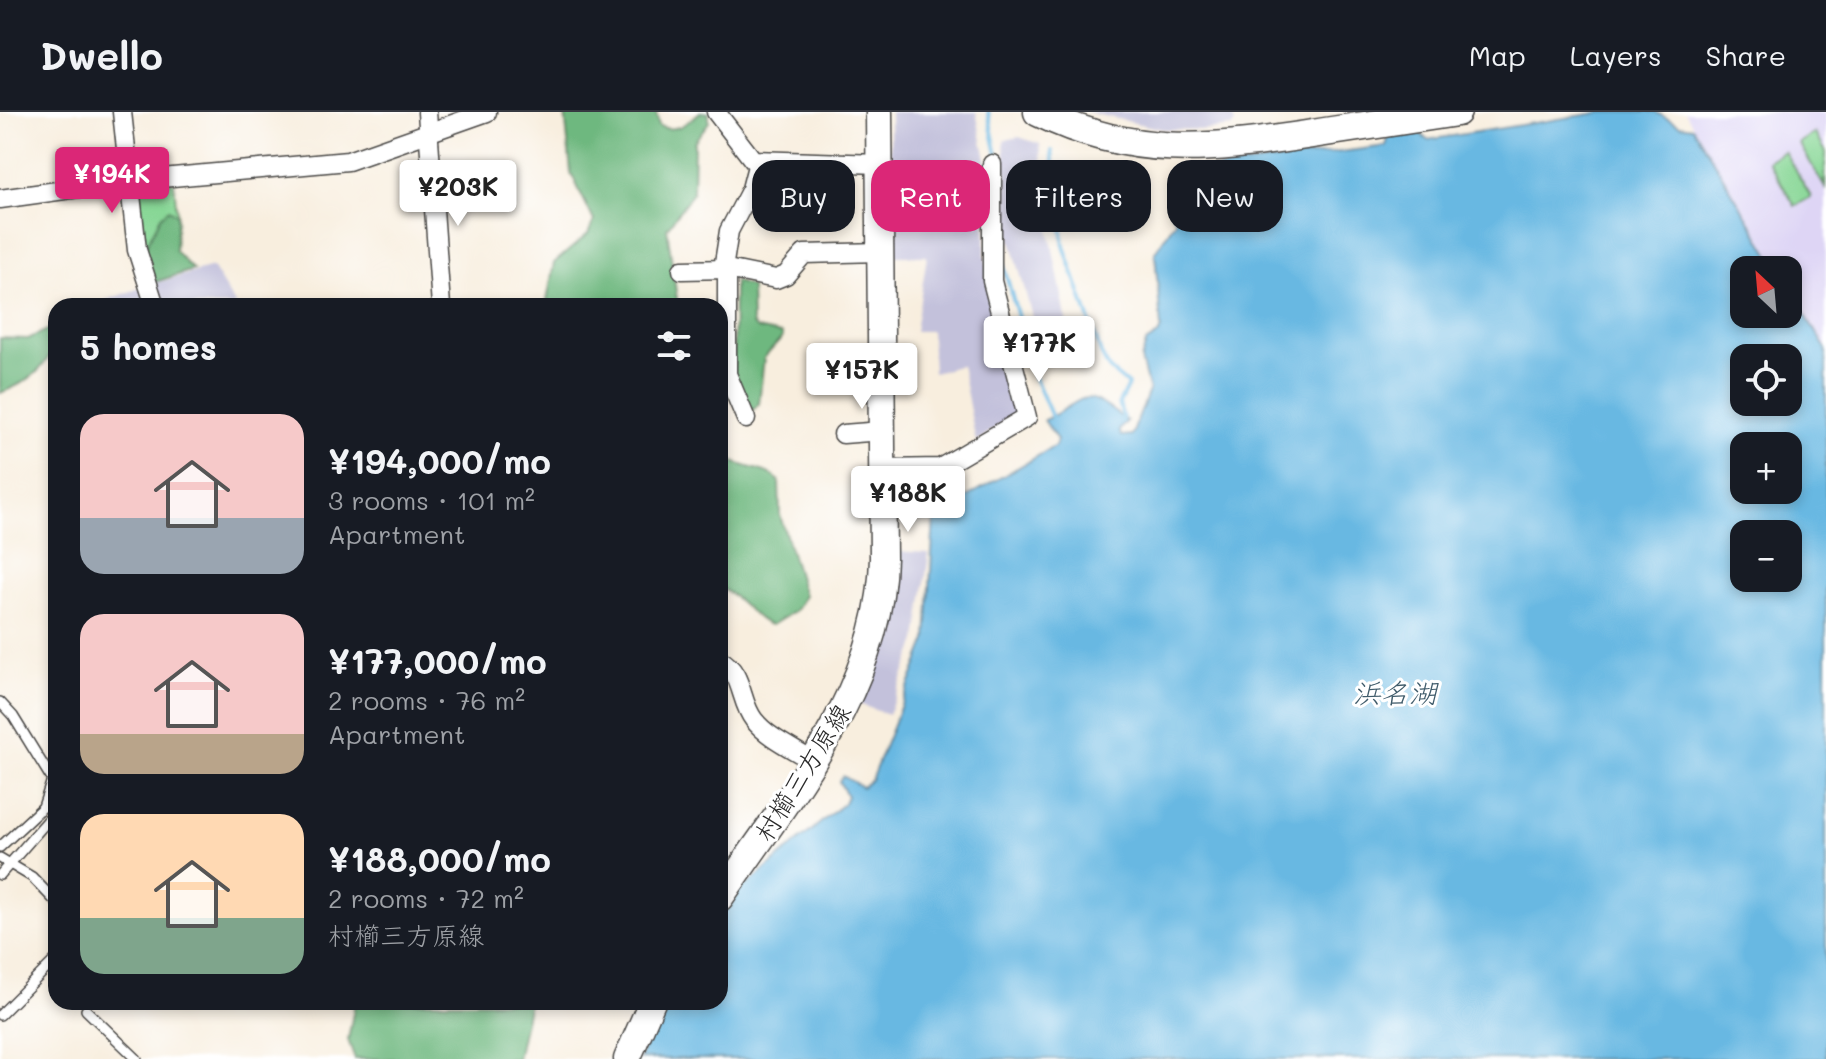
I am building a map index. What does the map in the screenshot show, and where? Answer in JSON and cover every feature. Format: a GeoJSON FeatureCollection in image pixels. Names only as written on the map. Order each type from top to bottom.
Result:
{"type":"FeatureCollection","features":[{"type":"Feature","properties":{"kind":"main road","name":"村櫛三方原線"},"geometry":{"type":"LineString","coordinates":[[879,112],[880,160]]}},
{"type":"Feature","properties":{"kind":"main road"},"geometry":{"type":"LineString","coordinates":[[1038,112],[1114,141],[1184,149],[1231,146],[1457,112]]}},
{"type":"Feature","properties":{"kind":"main road","name":"村櫛三方原線"},"geometry":{"type":"LineString","coordinates":[[728,886],[812,761],[851,694],[875,627],[883,581],[880,232]]}},
{"type":"Feature","properties":{"kind":"main road"},"geometry":{"type":"LineString","coordinates":[[627,1059],[648,1010]]}},
{"type":"Feature","properties":{"kind":"street"},"geometry":{"type":"LineString","coordinates":[[122,112],[138,258],[152,298]]}},
{"type":"Feature","properties":{"kind":"street"},"geometry":{"type":"LineString","coordinates":[[427,112],[440,298]]}},
{"type":"Feature","properties":{"kind":"street"},"geometry":{"type":"LineString","coordinates":[[0,199],[129,181],[348,161],[487,112]]}},
{"type":"Feature","properties":{"kind":"street"},"geometry":{"type":"LineString","coordinates":[[716,112],[754,160]]}},
{"type":"Feature","properties":{"kind":"street"},"geometry":{"type":"LineString","coordinates":[[883,469],[940,468],[1027,417],[990,268],[992,164]]}},
{"type":"Feature","properties":{"kind":"street"},"geometry":{"type":"LineString","coordinates":[[726,298],[729,231],[752,184]]}},
{"type":"Feature","properties":{"kind":"street"},"geometry":{"type":"LineString","coordinates":[[682,270],[725,269],[776,279],[786,275],[804,254],[880,252]]}},
{"type":"Feature","properties":{"kind":"street"},"geometry":{"type":"LineString","coordinates":[[728,376],[746,419]]}},
{"type":"Feature","properties":{"kind":"street"},"geometry":{"type":"LineString","coordinates":[[843,434],[882,431]]}},
{"type":"Feature","properties":{"kind":"street"},"geometry":{"type":"LineString","coordinates":[[728,667],[734,672],[758,725],[812,761]]}},
{"type":"Feature","properties":{"kind":"lane"},"geometry":{"type":"LineString","coordinates":[[0,702],[13,716],[48,773]]}},
{"type":"Feature","properties":{"kind":"lane"},"geometry":{"type":"LineString","coordinates":[[0,847],[43,807],[48,796]]}},
{"type":"Feature","properties":{"kind":"lane"},"geometry":{"type":"LineString","coordinates":[[0,875],[48,820]]}},
{"type":"Feature","properties":{"kind":"lane"},"geometry":{"type":"LineString","coordinates":[[0,839],[16,832]]}},
{"type":"Feature","properties":{"kind":"lane"},"geometry":{"type":"LineString","coordinates":[[0,858],[32,877],[48,894]]}},
{"type":"Feature","properties":{"kind":"lane"},"geometry":{"type":"LineString","coordinates":[[0,1015],[48,967]]}},
{"type":"Feature","properties":{"kind":"lane"},"geometry":{"type":"LineString","coordinates":[[86,1010],[137,1059]]}},
{"type":"Feature","properties":{"kind":"shaded area"},"geometry":{"type":"Polygon","coordinates":[[[890,112],[976,112],[986,160],[890,160],[890,112]]]}},
{"type":"Feature","properties":{"kind":"shaded area"},"geometry":{"type":"Polygon","coordinates":[[[1086,112],[1230,112],[1235,123],[1232,127],[1206,130],[1162,129],[1086,112]]]}},
{"type":"Feature","properties":{"kind":"shaded area"},"geometry":{"type":"Polygon","coordinates":[[[1685,112],[1826,112],[1826,347],[1802,307],[1802,256],[1772,256],[1685,112]]]}},
{"type":"Feature","properties":{"kind":"shaded area"},"geometry":{"type":"Polygon","coordinates":[[[1019,137],[1040,144],[1042,160],[1006,160],[1006,177],[1004,140],[1019,137]]]}},
{"type":"Feature","properties":{"kind":"shaded area"},"geometry":{"type":"Polygon","coordinates":[[[891,232],[986,232],[985,256],[1020,410],[976,442],[961,365],[933,373],[931,331],[915,331],[927,256],[891,256],[891,232]]]}},
{"type":"Feature","properties":{"kind":"shaded area"},"geometry":{"type":"Polygon","coordinates":[[[1050,232],[1067,322],[1035,327],[1009,233],[1050,232]]]}},
{"type":"Feature","properties":{"kind":"shaded area"},"geometry":{"type":"Polygon","coordinates":[[[212,267],[231,298],[158,298],[153,284],[212,267]]]}},
{"type":"Feature","properties":{"kind":"shaded area"},"geometry":{"type":"Polygon","coordinates":[[[143,287],[146,298],[112,298],[143,287]]]}},
{"type":"Feature","properties":{"kind":"shaded area"},"geometry":{"type":"Polygon","coordinates":[[[894,551],[929,553],[917,641],[888,715],[859,704],[885,630],[894,582],[894,551]]]}},
{"type":"Feature","properties":{"kind":"green space"},"geometry":{"type":"Polygon","coordinates":[[[565,112],[656,112],[659,126],[671,129],[681,126],[700,112],[709,113],[709,122],[694,142],[693,192],[667,228],[677,298],[547,298],[554,263],[588,234],[594,221],[571,173],[565,112]]]}},
{"type":"Feature","properties":{"kind":"green space"},"geometry":{"type":"Polygon","coordinates":[[[1815,133],[1826,152],[1825,188],[1799,143],[1815,133]]]}},
{"type":"Feature","properties":{"kind":"green space"},"geometry":{"type":"Polygon","coordinates":[[[1784,151],[1811,197],[1795,206],[1768,161],[1784,151]]]}},
{"type":"Feature","properties":{"kind":"green space"},"geometry":{"type":"Polygon","coordinates":[[[174,182],[177,215],[155,231],[145,248],[139,185],[174,182]]]}},
{"type":"Feature","properties":{"kind":"green space"},"geometry":{"type":"Polygon","coordinates":[[[169,209],[177,215],[175,251],[193,270],[155,282],[145,248],[161,216],[169,209]]]}},
{"type":"Feature","properties":{"kind":"green space"},"geometry":{"type":"Polygon","coordinates":[[[734,281],[751,287],[752,324],[757,329],[782,334],[783,337],[764,358],[759,404],[753,410],[748,409],[733,380],[734,281]]]}},
{"type":"Feature","properties":{"kind":"green space"},"geometry":{"type":"Polygon","coordinates":[[[48,330],[47,360],[23,383],[0,393],[0,338],[28,339],[48,330]]]}},
{"type":"Feature","properties":{"kind":"green space"},"geometry":{"type":"Polygon","coordinates":[[[728,460],[768,473],[779,481],[780,515],[804,596],[796,610],[772,625],[760,620],[728,593],[728,460]]]}},
{"type":"Feature","properties":{"kind":"green space"},"geometry":{"type":"Polygon","coordinates":[[[354,1010],[527,1010],[517,1059],[355,1059],[348,1040],[354,1010]]]}},
{"type":"Feature","properties":{"kind":"water","name":"浜名湖"},"geometry":{"type":"Polygon","coordinates":[[[1603,112],[1655,112],[1680,125],[1693,127],[1771,256],[1730,256],[1730,328],[1802,328],[1802,309],[1826,349],[1826,1059],[639,1059],[661,1010],[728,1010],[728,906],[743,884],[747,885],[844,803],[847,796],[839,781],[843,776],[862,787],[871,780],[927,640],[934,516],[1055,446],[1057,440],[1044,420],[1085,398],[1100,402],[1127,421],[1119,430],[1121,436],[1132,435],[1149,390],[1141,360],[1146,343],[1158,335],[1161,328],[1155,252],[1168,232],[1283,232],[1283,160],[1279,160],[1386,146],[1389,135],[1415,128],[1427,140],[1603,112]]]}},
{"type":"Feature","properties":{"kind":"waterway"},"geometry":{"type":"LineString","coordinates":[[988,112],[998,160]]}},
{"type":"Feature","properties":{"kind":"waterway"},"geometry":{"type":"LineString","coordinates":[[1052,151],[1064,246],[1102,356],[1109,369],[1128,385],[1119,403],[1123,418]]}},
{"type":"Feature","properties":{"kind":"waterway"},"geometry":{"type":"LineString","coordinates":[[1000,253],[1035,378],[1052,417]]}}]}
